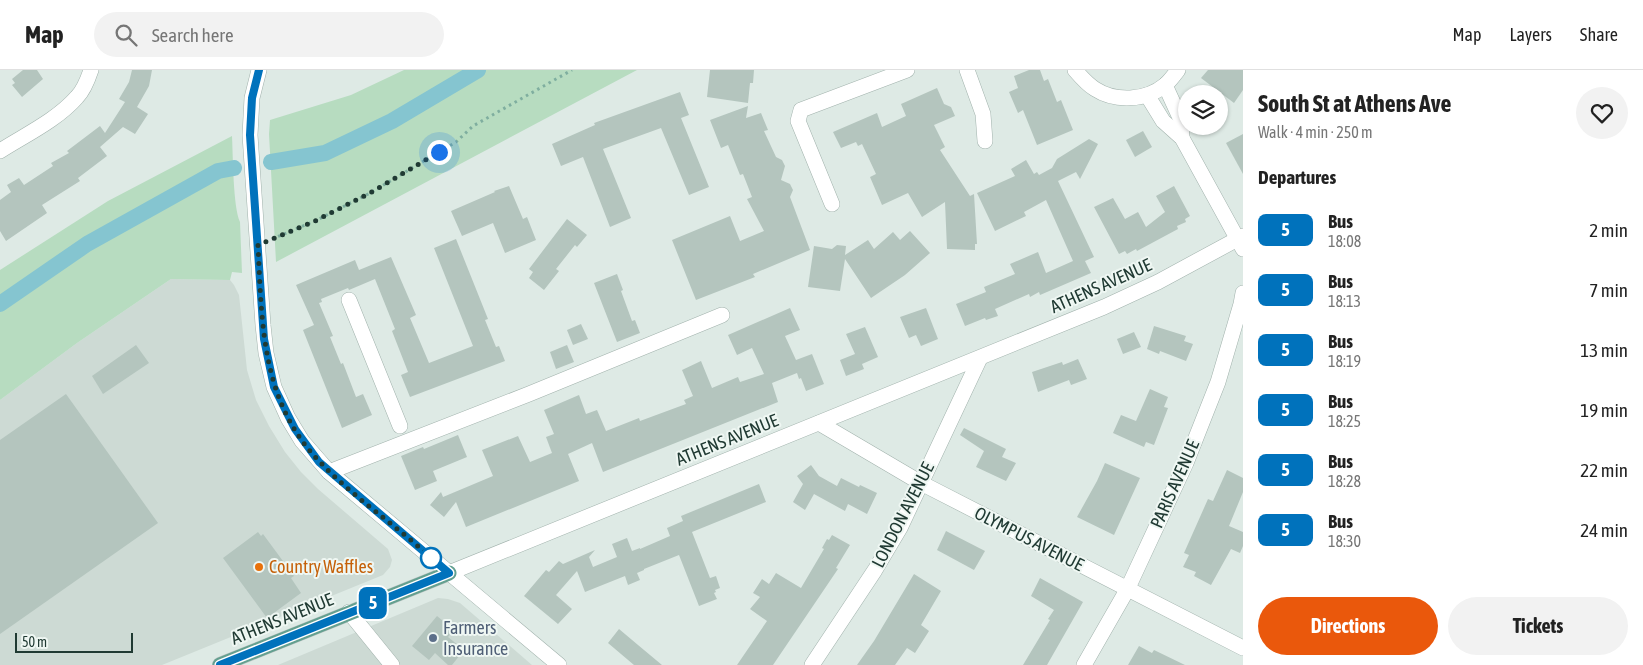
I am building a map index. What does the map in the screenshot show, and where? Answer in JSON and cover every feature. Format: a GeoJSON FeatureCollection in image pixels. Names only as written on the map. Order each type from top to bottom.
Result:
{"type":"FeatureCollection","features":[{"type":"Feature","properties":{"kind":"main road","name":"ATHENS AVENUE"},"geometry":{"type":"LineString","coordinates":[[220,665],[449,573]]}},
{"type":"Feature","properties":{"kind":"street"},"geometry":{"type":"LineString","coordinates":[[0,151],[54,117],[77,98],[92,70]]}},
{"type":"Feature","properties":{"kind":"street"},"geometry":{"type":"LineString","coordinates":[[259,70],[252,98],[250,135],[264,339],[274,387],[288,418],[302,441],[329,472],[559,665]]}},
{"type":"Feature","properties":{"kind":"street"},"geometry":{"type":"LineString","coordinates":[[832,204],[798,121],[801,110],[907,70]]}},
{"type":"Feature","properties":{"kind":"street"},"geometry":{"type":"LineString","coordinates":[[967,70],[983,114],[985,141]]}},
{"type":"Feature","properties":{"kind":"street"},"geometry":{"type":"LineString","coordinates":[[1075,70],[1084,81],[1095,89],[1107,95],[1127,98],[1147,95],[1165,85],[1178,70]]}},
{"type":"Feature","properties":{"kind":"street"},"geometry":{"type":"LineString","coordinates":[[1165,85],[1181,120],[1182,138]]}},
{"type":"Feature","properties":{"kind":"street"},"geometry":{"type":"LineString","coordinates":[[1147,95],[1163,121],[1182,138],[1241,241]]}},
{"type":"Feature","properties":{"kind":"street","name":"ATHENS AVENUE"},"geometry":{"type":"LineString","coordinates":[[449,573],[980,358],[1158,282],[1241,241]]}},
{"type":"Feature","properties":{"kind":"street","name":"PARIS AVENUE"},"geometry":{"type":"LineString","coordinates":[[1084,665],[1127,590],[1186,463],[1214,391],[1243,293]]}},
{"type":"Feature","properties":{"kind":"street"},"geometry":{"type":"LineString","coordinates":[[349,300],[400,426]]}},
{"type":"Feature","properties":{"kind":"street"},"geometry":{"type":"LineString","coordinates":[[329,472],[520,398],[722,315]]}},
{"type":"Feature","properties":{"kind":"street","name":"LONDON AVENUE"},"geometry":{"type":"LineString","coordinates":[[812,665],[875,570],[900,528],[980,358]]}},
{"type":"Feature","properties":{"kind":"street","name":"OLYMPUS AVENUE"},"geometry":{"type":"LineString","coordinates":[[819,423],[921,483],[1243,648]]}},
{"type":"Feature","properties":{"kind":"street"},"geometry":{"type":"LineString","coordinates":[[349,612],[392,665]]}},
{"type":"Feature","properties":{"kind":"path"},"geometry":{"type":"LineString","coordinates":[[258,245],[315,221],[370,193],[456,142],[472,126],[572,70]]}},
{"type":"Feature","properties":{"kind":"shaded area"},"geometry":{"type":"Polygon","coordinates":[[[171,279],[230,280],[234,285],[239,295],[247,370],[256,400],[269,426],[285,452],[301,472],[388,549],[392,560],[390,567],[383,575],[162,665],[0,665],[0,400],[77,343],[171,279]]]}},
{"type":"Feature","properties":{"kind":"shaded area"},"geometry":{"type":"Polygon","coordinates":[[[438,598],[460,603],[532,665],[278,665],[438,598]]]}},
{"type":"Feature","properties":{"kind":"green space"},"geometry":{"type":"Polygon","coordinates":[[[404,70],[637,70],[276,262],[269,134],[270,120],[351,95],[404,70]]]}},
{"type":"Feature","properties":{"kind":"green space"},"geometry":{"type":"Polygon","coordinates":[[[232,136],[235,193],[240,222],[242,273],[232,272],[230,280],[171,279],[77,343],[0,400],[0,270],[108,201],[232,136]]]}},
{"type":"Feature","properties":{"kind":"building"},"geometry":{"type":"Polygon","coordinates":[[[23,70],[37,70],[43,79],[22,97],[12,85],[15,83],[12,79],[23,70]]]}},
{"type":"Feature","properties":{"kind":"building"},"geometry":{"type":"Polygon","coordinates":[[[132,70],[152,70],[149,86],[137,107],[148,114],[135,134],[123,127],[100,147],[107,156],[78,178],[80,181],[42,205],[47,213],[6,241],[0,231],[0,200],[11,192],[7,185],[19,178],[24,185],[53,166],[51,163],[69,153],[67,151],[100,126],[105,133],[125,102],[119,99],[129,82],[132,70]]]}},
{"type":"Feature","properties":{"kind":"building"},"geometry":{"type":"Polygon","coordinates":[[[710,70],[754,70],[753,83],[750,83],[748,103],[707,97],[710,70]]]}},
{"type":"Feature","properties":{"kind":"building"},"geometry":{"type":"Polygon","coordinates":[[[1029,70],[1040,70],[1044,81],[1048,79],[1057,102],[1061,100],[1073,130],[1037,145],[1023,110],[1018,113],[1009,92],[1018,88],[1014,76],[1029,70]]]}},
{"type":"Feature","properties":{"kind":"building"},"geometry":{"type":"Polygon","coordinates":[[[1208,70],[1243,70],[1243,90],[1234,103],[1228,98],[1228,85],[1210,85],[1201,78],[1208,70]]]}},
{"type":"Feature","properties":{"kind":"building"},"geometry":{"type":"Polygon","coordinates":[[[937,88],[944,104],[951,107],[955,116],[934,125],[945,147],[940,150],[970,196],[974,194],[977,244],[975,244],[975,250],[947,249],[945,202],[922,217],[908,193],[882,205],[870,177],[876,174],[862,144],[858,146],[856,142],[841,148],[833,132],[877,113],[882,127],[906,116],[901,104],[937,88]]]}},
{"type":"Feature","properties":{"kind":"building"},"geometry":{"type":"Polygon","coordinates":[[[680,92],[689,115],[681,118],[709,187],[689,195],[661,128],[603,149],[631,218],[610,227],[583,157],[561,166],[552,144],[595,125],[594,123],[680,92]]]}},
{"type":"Feature","properties":{"kind":"building"},"geometry":{"type":"Polygon","coordinates":[[[748,106],[746,118],[761,113],[768,130],[764,131],[776,157],[782,160],[785,166],[781,180],[790,184],[793,190],[790,197],[810,250],[753,274],[755,277],[696,300],[672,240],[730,216],[740,241],[764,231],[747,199],[752,197],[743,174],[740,175],[728,145],[721,148],[710,120],[748,106]]]}},
{"type":"Feature","properties":{"kind":"building"},"geometry":{"type":"Polygon","coordinates":[[[1143,131],[1152,147],[1135,157],[1126,140],[1143,131]]]}},
{"type":"Feature","properties":{"kind":"building"},"geometry":{"type":"Polygon","coordinates":[[[1243,134],[1243,174],[1226,143],[1243,134]]]}},
{"type":"Feature","properties":{"kind":"building"},"geometry":{"type":"Polygon","coordinates":[[[1089,139],[1098,144],[1080,179],[1076,172],[1058,181],[1094,257],[1085,261],[1091,273],[1040,295],[1039,292],[1030,297],[1029,294],[995,309],[998,316],[986,320],[985,318],[965,326],[956,304],[986,292],[984,287],[1015,274],[1010,264],[1038,252],[1046,273],[1073,261],[1046,200],[1024,212],[1026,216],[995,231],[977,193],[1015,176],[1011,169],[1026,160],[1034,174],[1037,172],[1039,175],[1052,168],[1057,159],[1089,139]]]}},
{"type":"Feature","properties":{"kind":"building"},"geometry":{"type":"Polygon","coordinates":[[[509,186],[523,219],[527,217],[536,240],[505,253],[493,223],[462,236],[451,211],[509,186]]]}},
{"type":"Feature","properties":{"kind":"building"},"geometry":{"type":"Polygon","coordinates":[[[1174,186],[1190,216],[1185,219],[1186,222],[1177,226],[1178,229],[1137,251],[1136,249],[1127,254],[1125,251],[1119,254],[1094,207],[1113,198],[1125,219],[1138,212],[1146,227],[1165,212],[1156,196],[1174,186]]]}},
{"type":"Feature","properties":{"kind":"building"},"geometry":{"type":"Polygon","coordinates":[[[567,219],[587,235],[577,247],[575,245],[556,269],[559,271],[544,290],[529,278],[533,272],[529,269],[567,219]]]}},
{"type":"Feature","properties":{"kind":"building"},"geometry":{"type":"Polygon","coordinates":[[[910,231],[930,253],[905,275],[871,298],[845,259],[840,291],[808,287],[814,246],[832,249],[837,245],[846,246],[845,255],[868,240],[874,249],[893,232],[900,240],[910,231]]]}},
{"type":"Feature","properties":{"kind":"building"},"geometry":{"type":"Polygon","coordinates":[[[456,239],[488,319],[485,320],[496,347],[499,346],[505,361],[410,397],[401,375],[408,372],[392,331],[395,329],[375,279],[321,299],[322,302],[319,303],[333,336],[330,337],[341,364],[343,363],[356,397],[363,394],[372,415],[342,428],[303,330],[314,325],[296,285],[355,260],[359,270],[391,257],[416,315],[410,318],[429,363],[473,346],[434,248],[456,239]]]}},
{"type":"Feature","properties":{"kind":"building"},"geometry":{"type":"Polygon","coordinates":[[[617,274],[632,321],[635,320],[640,333],[617,342],[594,283],[617,274]]]}},
{"type":"Feature","properties":{"kind":"building"},"geometry":{"type":"Polygon","coordinates":[[[790,308],[800,330],[785,336],[796,360],[812,354],[824,384],[806,391],[797,373],[772,383],[778,402],[603,472],[592,443],[568,454],[579,481],[466,527],[456,502],[444,517],[430,505],[441,492],[443,497],[493,476],[482,450],[518,436],[530,462],[552,453],[546,437],[554,434],[544,410],[579,395],[586,414],[597,410],[606,431],[639,418],[640,421],[686,404],[684,400],[693,396],[682,370],[701,361],[712,388],[738,377],[740,382],[764,374],[752,348],[737,355],[728,335],[790,308]]]}},
{"type":"Feature","properties":{"kind":"building"},"geometry":{"type":"Polygon","coordinates":[[[926,308],[938,339],[921,346],[916,335],[909,338],[900,317],[926,308]]]}},
{"type":"Feature","properties":{"kind":"building"},"geometry":{"type":"Polygon","coordinates":[[[581,324],[588,339],[573,345],[567,330],[581,324]]]}},
{"type":"Feature","properties":{"kind":"building"},"geometry":{"type":"Polygon","coordinates":[[[1154,326],[1186,336],[1184,341],[1193,344],[1186,361],[1160,351],[1159,354],[1147,349],[1154,326]]]}},
{"type":"Feature","properties":{"kind":"building"},"geometry":{"type":"Polygon","coordinates":[[[865,327],[878,357],[862,364],[864,369],[846,376],[840,360],[855,354],[846,334],[865,327]]]}},
{"type":"Feature","properties":{"kind":"building"},"geometry":{"type":"Polygon","coordinates":[[[1134,332],[1141,347],[1123,354],[1117,339],[1134,332]]]}},
{"type":"Feature","properties":{"kind":"building"},"geometry":{"type":"Polygon","coordinates":[[[136,345],[149,363],[103,394],[92,376],[136,345]]]}},
{"type":"Feature","properties":{"kind":"building"},"geometry":{"type":"Polygon","coordinates":[[[567,345],[574,362],[556,369],[550,352],[567,345]]]}},
{"type":"Feature","properties":{"kind":"building"},"geometry":{"type":"Polygon","coordinates":[[[1078,359],[1087,379],[1071,385],[1069,380],[1038,392],[1032,372],[1062,362],[1063,365],[1078,359]]]}},
{"type":"Feature","properties":{"kind":"building"},"geometry":{"type":"Polygon","coordinates":[[[1150,389],[1168,397],[1164,407],[1168,408],[1154,445],[1146,442],[1144,447],[1113,433],[1121,415],[1136,421],[1150,389]]]}},
{"type":"Feature","properties":{"kind":"building"},"geometry":{"type":"Polygon","coordinates":[[[66,394],[158,523],[0,634],[0,440],[66,394]]]}},
{"type":"Feature","properties":{"kind":"building"},"geometry":{"type":"Polygon","coordinates":[[[964,428],[1006,449],[1002,457],[1016,463],[1006,481],[976,467],[984,451],[960,435],[964,428]]]}},
{"type":"Feature","properties":{"kind":"building"},"geometry":{"type":"Polygon","coordinates":[[[458,435],[467,457],[433,471],[437,481],[415,490],[401,456],[458,435]]]}},
{"type":"Feature","properties":{"kind":"building"},"geometry":{"type":"Polygon","coordinates":[[[1105,463],[1140,478],[1114,535],[1077,517],[1105,463]]]}},
{"type":"Feature","properties":{"kind":"building"},"geometry":{"type":"Polygon","coordinates":[[[811,465],[819,476],[837,486],[841,478],[877,493],[867,514],[848,504],[845,511],[814,494],[805,510],[793,502],[803,484],[797,476],[811,465]]]}},
{"type":"Feature","properties":{"kind":"building"},"geometry":{"type":"Polygon","coordinates":[[[1227,470],[1243,478],[1243,492],[1229,526],[1243,532],[1243,546],[1240,553],[1231,549],[1211,585],[1194,576],[1196,572],[1183,567],[1189,555],[1184,553],[1208,499],[1213,501],[1227,470]]]}},
{"type":"Feature","properties":{"kind":"building"},"geometry":{"type":"Polygon","coordinates":[[[759,484],[766,502],[692,532],[710,578],[716,576],[720,588],[715,590],[716,592],[714,593],[717,599],[699,606],[679,555],[637,573],[640,580],[628,585],[625,576],[585,592],[577,571],[556,595],[572,609],[558,624],[524,596],[546,570],[549,572],[559,561],[563,564],[595,550],[589,557],[593,567],[617,557],[612,544],[627,538],[632,551],[640,549],[670,536],[667,528],[683,521],[681,516],[759,484]]]}},
{"type":"Feature","properties":{"kind":"building"},"geometry":{"type":"Polygon","coordinates":[[[946,531],[985,551],[974,570],[937,550],[946,531]]]}},
{"type":"Feature","properties":{"kind":"building","name":"Country Waffles"},"geometry":{"type":"Polygon","coordinates":[[[258,532],[261,536],[263,534],[294,576],[291,578],[301,593],[267,618],[223,558],[258,532]]]}},
{"type":"Feature","properties":{"kind":"building"},"geometry":{"type":"Polygon","coordinates":[[[832,535],[850,545],[836,568],[838,569],[773,665],[737,665],[767,621],[750,609],[760,597],[753,593],[762,579],[769,584],[776,573],[801,588],[824,549],[822,548],[827,539],[829,540],[832,535]]]}},
{"type":"Feature","properties":{"kind":"building"},"geometry":{"type":"Polygon","coordinates":[[[914,574],[941,591],[921,625],[929,631],[915,653],[907,648],[895,665],[857,665],[874,641],[914,574]]]}},
{"type":"Feature","properties":{"kind":"building"},"geometry":{"type":"Polygon","coordinates":[[[1040,578],[1083,602],[1047,665],[1023,665],[1054,610],[1031,596],[1040,578]]]}},
{"type":"Feature","properties":{"kind":"building","name":"Farmers Insurance"},"geometry":{"type":"Polygon","coordinates":[[[437,616],[454,630],[448,637],[464,650],[452,665],[448,665],[435,653],[429,660],[412,646],[437,616]]]}},
{"type":"Feature","properties":{"kind":"building"},"geometry":{"type":"Polygon","coordinates":[[[619,629],[662,665],[634,665],[608,643],[619,629]]]}},
{"type":"Feature","properties":{"kind":"building"},"geometry":{"type":"Polygon","coordinates":[[[1139,646],[1152,653],[1154,650],[1185,665],[1128,665],[1139,646]]]}},
{"type":"Feature","properties":{"kind":"waterway"},"geometry":{"type":"LineString","coordinates":[[271,162],[325,153],[392,121],[478,70]]}},
{"type":"Feature","properties":{"kind":"waterway"},"geometry":{"type":"LineString","coordinates":[[0,304],[87,244],[218,171],[234,168]]}},
{"type":"Feature","properties":{"kind":"bus line","name":"5"},"geometry":{"type":"LineString","coordinates":[[220,665],[449,573],[319,462],[302,441],[288,418],[274,387],[264,339],[250,135],[252,98],[259,70]]}},
{"type":"Feature","properties":{"kind":"place","name":"Country Waffles"},"geometry":{"type":"Point","coordinates":[259,567]}},
{"type":"Feature","properties":{"kind":"place","name":"Farmers Insurance"},"geometry":{"type":"Point","coordinates":[433,638]}},
{"type":"Feature","properties":{"kind":"route"},"geometry":{"type":"LineString","coordinates":[[431,558],[329,472],[302,441],[288,418],[274,387],[266,353],[262,325],[258,245],[315,221],[370,193],[439,152]]}}]}
